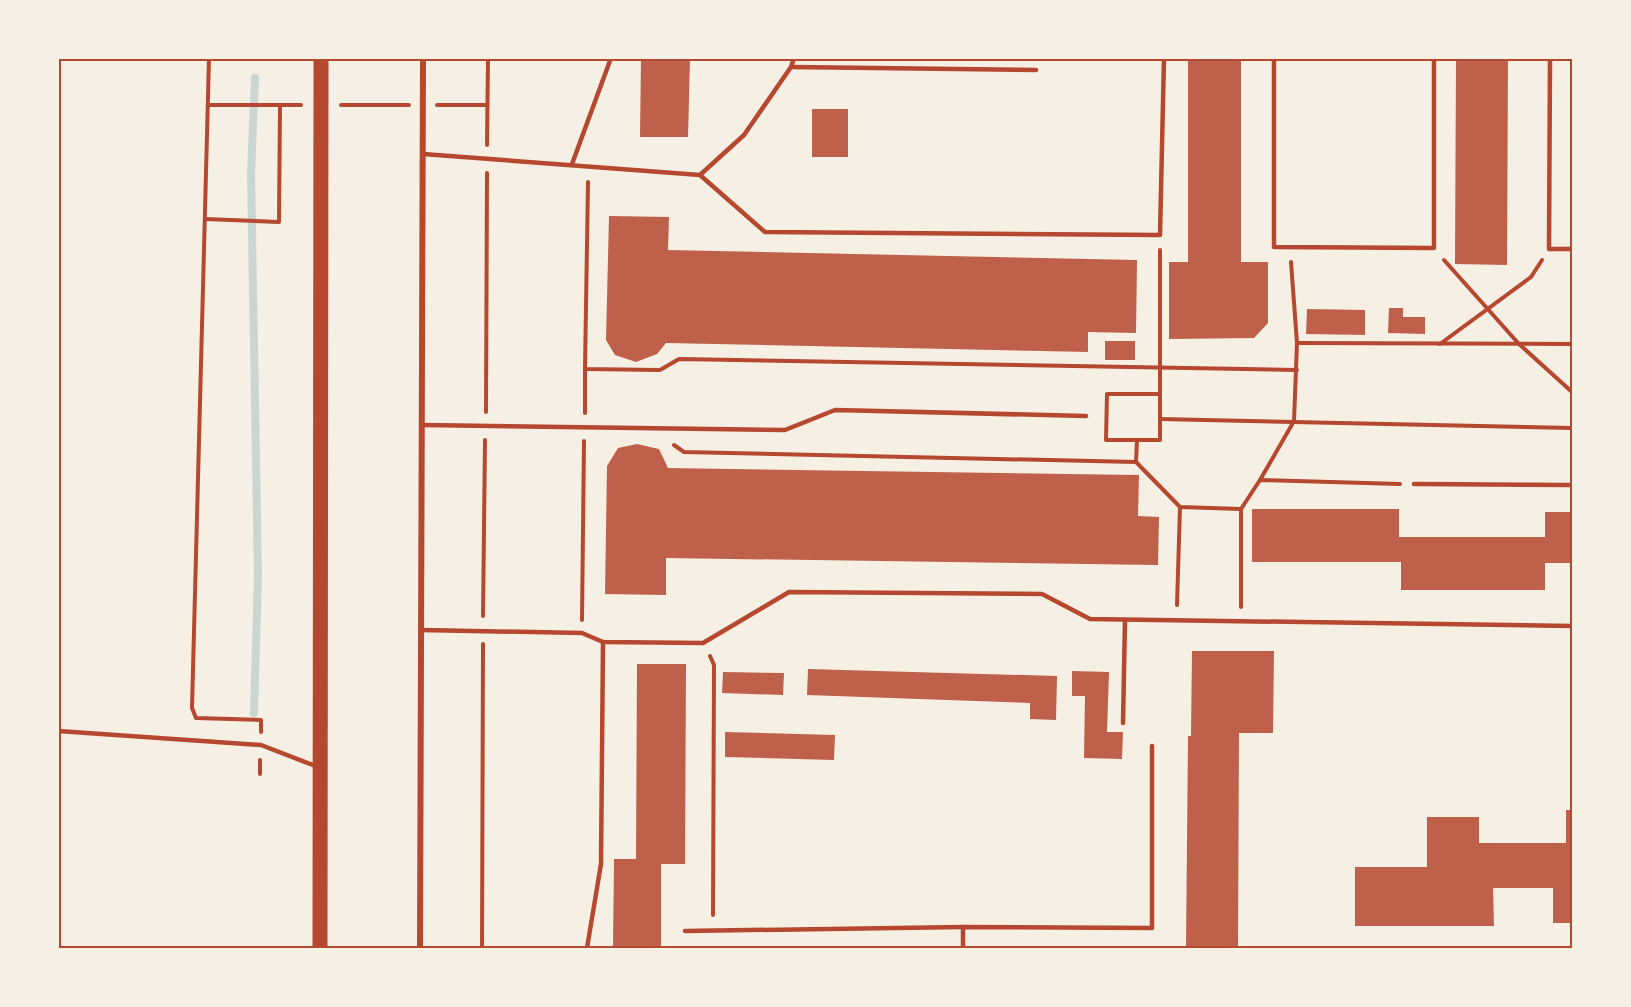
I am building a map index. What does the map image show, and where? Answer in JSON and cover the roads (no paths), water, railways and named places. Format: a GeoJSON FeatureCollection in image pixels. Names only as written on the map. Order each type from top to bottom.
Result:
{"type":"FeatureCollection","features":[{"type":"Feature","properties":{"kind":"main road"},"geometry":{"type":"LineString","coordinates":[[320,948],[321,58]]}},
{"type":"Feature","properties":{"kind":"street"},"geometry":{"type":"LineString","coordinates":[[420,948],[423,58]]}},
{"type":"Feature","properties":{"kind":"lane"},"geometry":{"type":"LineString","coordinates":[[572,164],[611,58]]}},
{"type":"Feature","properties":{"kind":"lane"},"geometry":{"type":"LineString","coordinates":[[700,175],[744,135],[791,67],[794,58]]}},
{"type":"Feature","properties":{"kind":"lane"},"geometry":{"type":"LineString","coordinates":[[423,154],[487,157],[700,175],[765,232],[1160,235],[1164,58]]}},
{"type":"Feature","properties":{"kind":"lane"},"geometry":{"type":"LineString","coordinates":[[1274,58],[1274,247],[1434,248],[1434,58]]}},
{"type":"Feature","properties":{"kind":"lane"},"geometry":{"type":"LineString","coordinates":[[1550,58],[1549,249],[1572,249]]}},
{"type":"Feature","properties":{"kind":"lane"},"geometry":{"type":"LineString","coordinates":[[791,67],[1036,70]]}},
{"type":"Feature","properties":{"kind":"lane"},"geometry":{"type":"LineString","coordinates":[[423,425],[785,430],[835,410],[1086,416]]}},
{"type":"Feature","properties":{"kind":"lane"},"geometry":{"type":"LineString","coordinates":[[1414,484],[1572,484]]}},
{"type":"Feature","properties":{"kind":"lane"},"geometry":{"type":"LineString","coordinates":[[422,630],[582,633],[603,642],[703,643],[789,592],[1042,594],[1090,619],[1572,626]]}},
{"type":"Feature","properties":{"kind":"lane"},"geometry":{"type":"LineString","coordinates":[[1123,723],[1125,620]]}},
{"type":"Feature","properties":{"kind":"lane"},"geometry":{"type":"LineString","coordinates":[[587,948],[601,864],[603,642]]}},
{"type":"Feature","properties":{"kind":"lane"},"geometry":{"type":"LineString","coordinates":[[58,731],[261,745],[320,767]]}},
{"type":"Feature","properties":{"kind":"lane"},"geometry":{"type":"LineString","coordinates":[[685,931],[963,927],[1152,928],[1152,746]]}},
{"type":"Feature","properties":{"kind":"lane"},"geometry":{"type":"LineString","coordinates":[[963,927],[963,948]]}},
{"type":"Feature","properties":{"kind":"waterway"},"geometry":{"type":"LineString","coordinates":[[254,713],[258,575],[251,173],[255,78]]}}]}
